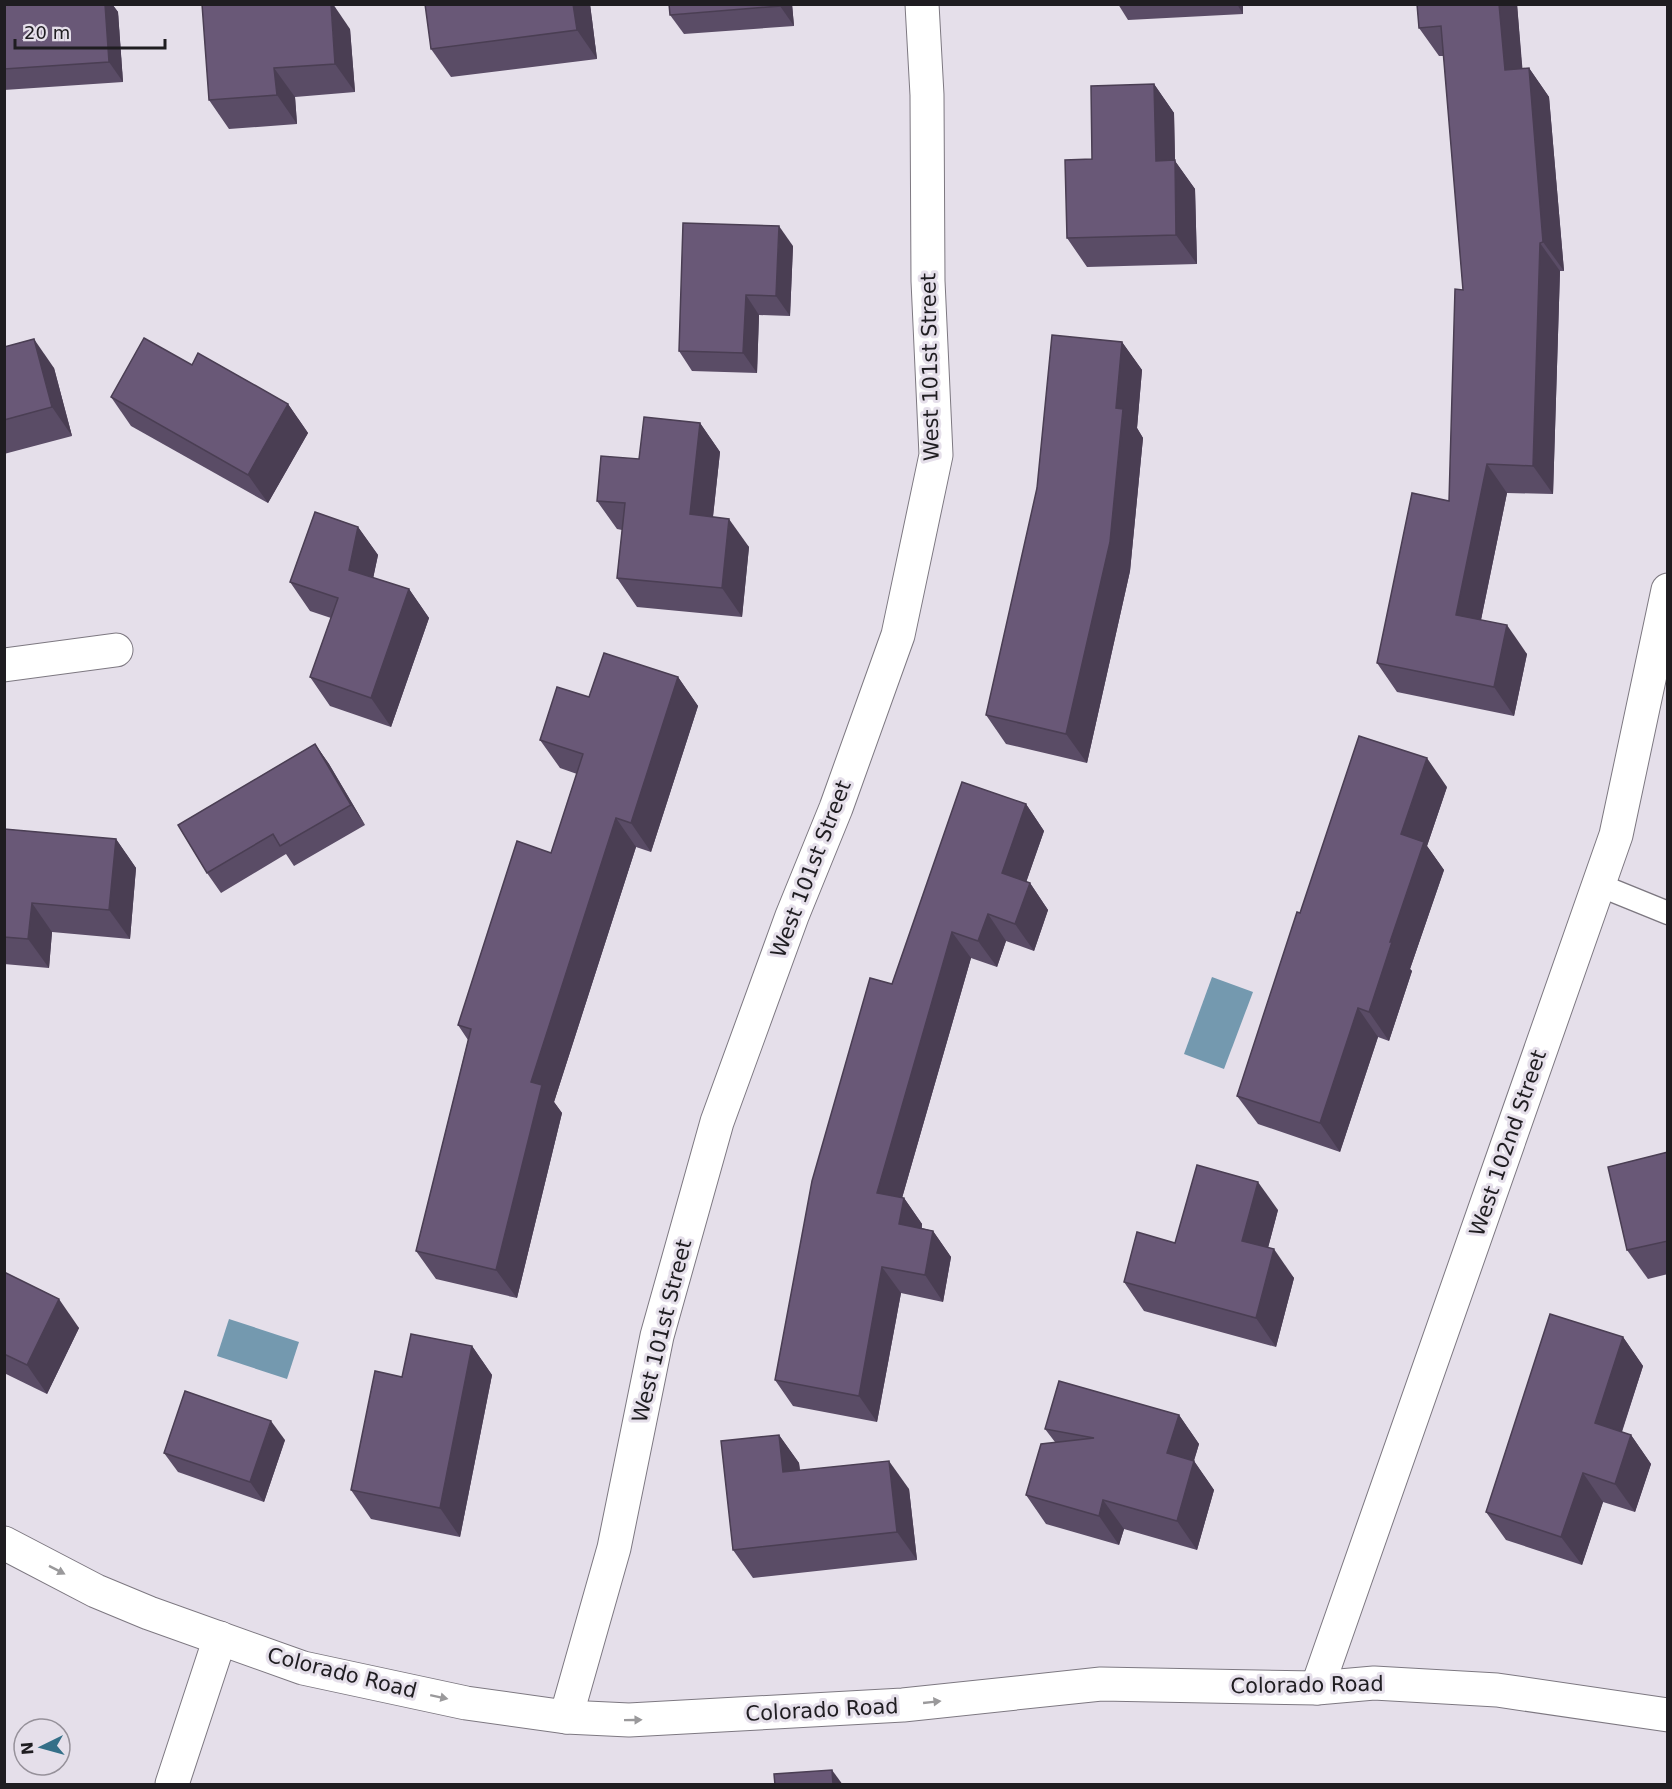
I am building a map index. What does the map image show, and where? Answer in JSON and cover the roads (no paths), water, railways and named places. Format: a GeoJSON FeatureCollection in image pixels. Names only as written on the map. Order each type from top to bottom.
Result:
{"type":"FeatureCollection","features":[{"type":"Feature","properties":{"kind":"street","name":"West 101st Street"},"geometry":{"type":"LineString","coordinates":[[566,1717],[614,1548],[657,1336],[717,1122],[792,916],[836,808],[898,635],[936,455],[927,280],[927,95],[922,4]]}},
{"type":"Feature","properties":{"kind":"street","name":"West 102nd Street"},"geometry":{"type":"LineString","coordinates":[[1317,1688],[1616,835],[1668,590]]}},
{"type":"Feature","properties":{"kind":"street"},"geometry":{"type":"LineString","coordinates":[[4,665],[116,650]]}},
{"type":"Feature","properties":{"kind":"street","name":"Colorado Road"},"geometry":{"type":"LineString","coordinates":[[4,1544],[96,1591],[149,1613],[303,1668],[466,1703],[566,1717],[629,1720],[903,1706],[1101,1684],[1317,1688],[1374,1683],[1497,1690],[1668,1714]]}},
{"type":"Feature","properties":{"kind":"street"},"geometry":{"type":"LineString","coordinates":[[172,1785],[220,1638]]}},
{"type":"Feature","properties":{"kind":"lane"},"geometry":{"type":"LineString","coordinates":[[1599,885],[1668,913]]}},
{"type":"Feature","properties":{"kind":"water"},"geometry":{"type":"Polygon","coordinates":[[[1212,977],[1253,992],[1224,1069],[1184,1054],[1212,977]]]}},
{"type":"Feature","properties":{"kind":"water"},"geometry":{"type":"Polygon","coordinates":[[[229,1319],[299,1342],[287,1379],[217,1356],[229,1319]]]}}]}
